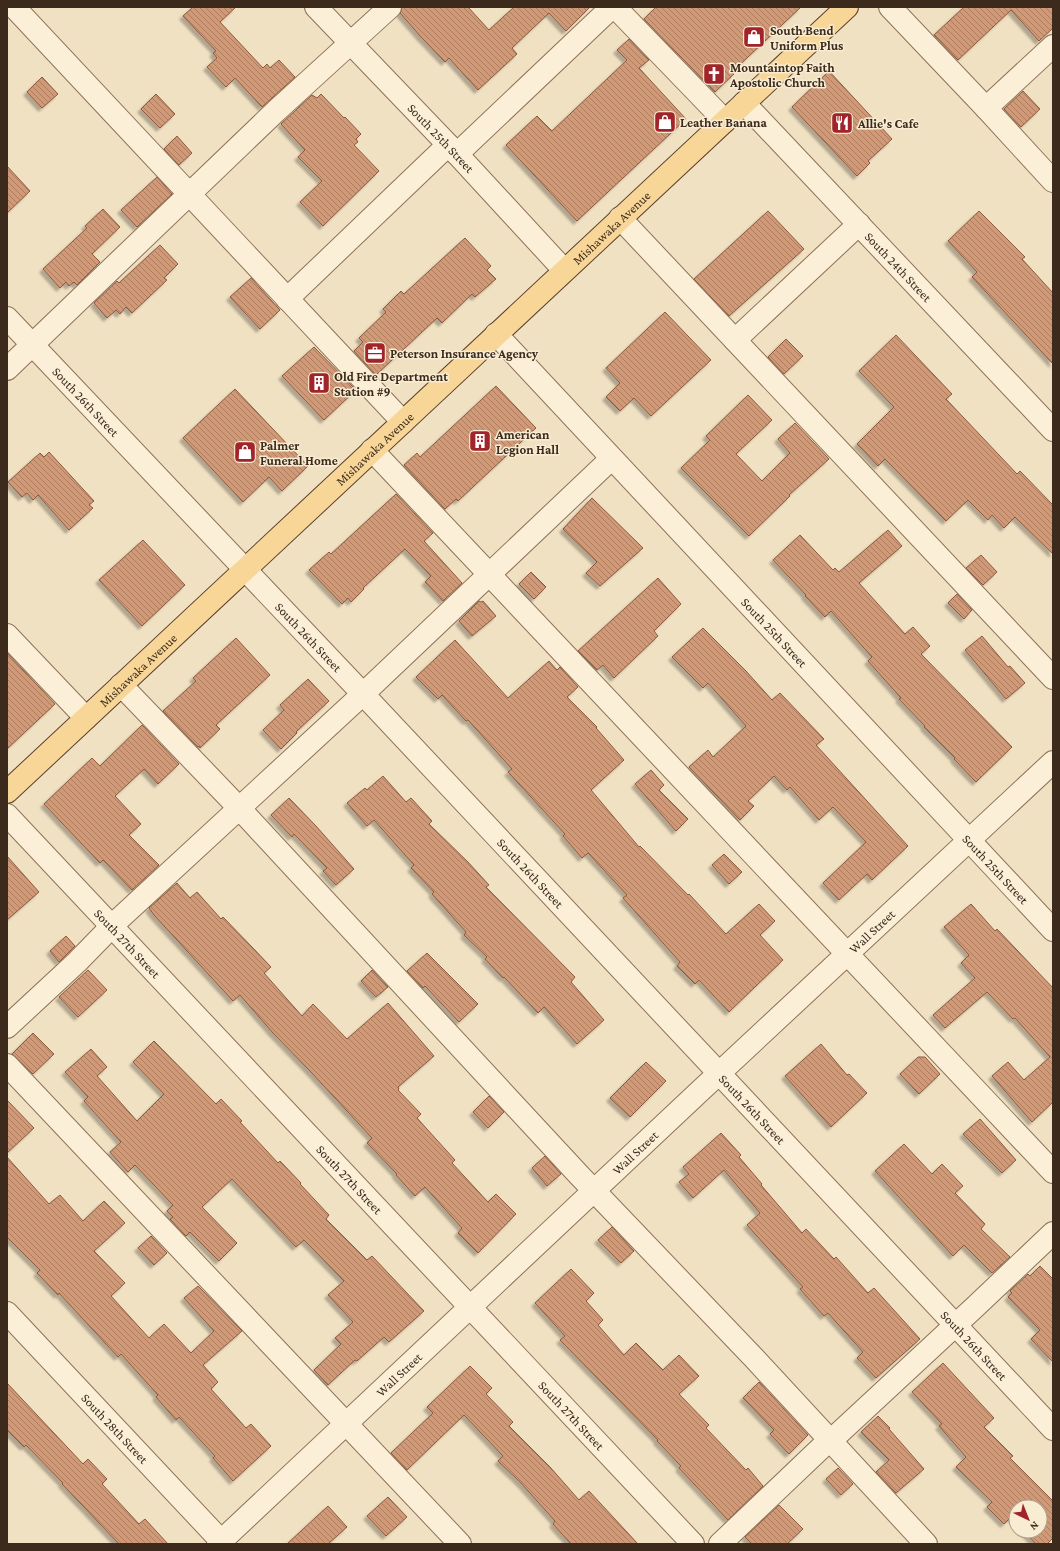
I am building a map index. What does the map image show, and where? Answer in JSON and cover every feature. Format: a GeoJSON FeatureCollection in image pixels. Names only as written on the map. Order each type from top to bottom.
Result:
{"type":"FeatureCollection","features":[{"type":"Feature","properties":{"kind":"main road","name":"Mishawaka Avenue"},"geometry":{"type":"LineString","coordinates":[[7,792],[847,7]]}},
{"type":"Feature","properties":{"kind":"street"},"geometry":{"type":"LineString","coordinates":[[14,7],[403,422]]}},
{"type":"Feature","properties":{"kind":"street","name":"South 25th Street"},"geometry":{"type":"LineString","coordinates":[[316,7],[564,270]]}},
{"type":"Feature","properties":{"kind":"street"},"geometry":{"type":"LineString","coordinates":[[7,369],[276,111],[390,7]]}},
{"type":"Feature","properties":{"kind":"street"},"geometry":{"type":"LineString","coordinates":[[287,299],[452,150],[614,7],[725,121]]}},
{"type":"Feature","properties":{"kind":"street"},"geometry":{"type":"LineString","coordinates":[[890,7],[1053,181]]}},
{"type":"Feature","properties":{"kind":"street"},"geometry":{"type":"LineString","coordinates":[[986,108],[1053,46]]}},
{"type":"Feature","properties":{"kind":"street","name":"South 24th Street"},"geometry":{"type":"LineString","coordinates":[[744,103],[1053,430]]}},
{"type":"Feature","properties":{"kind":"street"},"geometry":{"type":"LineString","coordinates":[[620,218],[1053,678]]}},
{"type":"Feature","properties":{"kind":"street"},"geometry":{"type":"LineString","coordinates":[[735,340],[858,224]]}},
{"type":"Feature","properties":{"kind":"street","name":"South 26th Street"},"geometry":{"type":"LineString","coordinates":[[7,318],[363,694],[1053,1429]]}},
{"type":"Feature","properties":{"kind":"street","name":"South 25th Street"},"geometry":{"type":"LineString","coordinates":[[496,334],[611,459],[1053,930]]}},
{"type":"Feature","properties":{"kind":"street"},"geometry":{"type":"LineString","coordinates":[[372,450],[1053,1172]]}},
{"type":"Feature","properties":{"kind":"street"},"geometry":{"type":"LineString","coordinates":[[7,1027],[118,920],[363,694],[611,459]]}},
{"type":"Feature","properties":{"kind":"street"},"geometry":{"type":"LineString","coordinates":[[7,635],[86,718]]}},
{"type":"Feature","properties":{"kind":"street"},"geometry":{"type":"LineString","coordinates":[[120,685],[240,808],[594,1191],[754,1358],[926,1544]]}},
{"type":"Feature","properties":{"kind":"street","name":"Wall Street"},"geometry":{"type":"LineString","coordinates":[[221,1543],[719,1073],[970,841],[1053,762]]}},
{"type":"Feature","properties":{"kind":"street","name":"South 27th Street"},"geometry":{"type":"LineString","coordinates":[[7,815],[693,1544]]}},
{"type":"Feature","properties":{"kind":"street"},"geometry":{"type":"LineString","coordinates":[[7,1064],[460,1544]]}},
{"type":"Feature","properties":{"kind":"street"},"geometry":{"type":"LineString","coordinates":[[720,1544],[1053,1233]]}},
{"type":"Feature","properties":{"kind":"street","name":"South 28th Street"},"geometry":{"type":"LineString","coordinates":[[7,1313],[221,1543]]}},
{"type":"Feature","properties":{"kind":"building"},"geometry":{"type":"Polygon","coordinates":[[[193,7],[236,7],[220,22],[263,68],[267,64],[270,68],[279,60],[295,77],[262,107],[235,78],[226,87],[207,67],[217,58],[213,53],[216,51],[183,16],[193,7]]]}},
{"type":"Feature","properties":{"kind":"building"},"geometry":{"type":"Polygon","coordinates":[[[402,7],[468,7],[489,30],[514,7],[590,7],[566,31],[549,13],[512,48],[517,54],[478,90],[449,58],[445,62],[421,37],[400,13],[402,7]]]}},
{"type":"Feature","properties":{"kind":"building"},"geometry":{"type":"Polygon","coordinates":[[[656,7],[801,7],[731,73],[734,74],[715,92],[644,19],[656,7]]]}},
{"type":"Feature","properties":{"kind":"building"},"geometry":{"type":"Polygon","coordinates":[[[964,7],[1053,7],[1053,28],[1039,41],[1011,10],[958,60],[934,35],[964,7]]]}},
{"type":"Feature","properties":{"kind":"building"},"geometry":{"type":"Polygon","coordinates":[[[629,39],[649,60],[639,68],[686,119],[577,221],[506,145],[537,116],[552,131],[627,60],[617,50],[629,39]]]}},
{"type":"Feature","properties":{"kind":"building","name":"Allie's Cafe"},"geometry":{"type":"Polygon","coordinates":[[[829,71],[892,139],[868,161],[870,163],[857,176],[792,107],[829,71]]]}},
{"type":"Feature","properties":{"kind":"building"},"geometry":{"type":"Polygon","coordinates":[[[42,77],[58,94],[42,108],[27,92],[42,77]]]}},
{"type":"Feature","properties":{"kind":"building"},"geometry":{"type":"Polygon","coordinates":[[[1023,91],[1040,109],[1021,127],[1004,109],[1023,91]]]}},
{"type":"Feature","properties":{"kind":"building"},"geometry":{"type":"Polygon","coordinates":[[[156,94],[175,114],[160,128],[141,109],[156,94]]]}},
{"type":"Feature","properties":{"kind":"building"},"geometry":{"type":"Polygon","coordinates":[[[321,94],[361,134],[356,139],[358,142],[354,145],[379,171],[323,226],[300,202],[322,181],[298,157],[305,150],[281,124],[312,95],[317,98],[321,94]]]}},
{"type":"Feature","properties":{"kind":"building"},"geometry":{"type":"Polygon","coordinates":[[[177,136],[192,153],[179,165],[164,149],[177,136]]]}},
{"type":"Feature","properties":{"kind":"building"},"geometry":{"type":"Polygon","coordinates":[[[7,166],[30,191],[7,213],[7,166]]]}},
{"type":"Feature","properties":{"kind":"building"},"geometry":{"type":"Polygon","coordinates":[[[157,177],[172,194],[137,227],[121,210],[157,177]]]}},
{"type":"Feature","properties":{"kind":"building"},"geometry":{"type":"Polygon","coordinates":[[[103,209],[120,227],[92,254],[100,262],[77,285],[74,282],[69,286],[66,282],[60,288],[43,269],[87,228],[85,226],[103,209]]]}},
{"type":"Feature","properties":{"kind":"building"},"geometry":{"type":"Polygon","coordinates":[[[768,211],[804,249],[729,316],[694,279],[768,211]]]}},
{"type":"Feature","properties":{"kind":"building"},"geometry":{"type":"Polygon","coordinates":[[[979,211],[1025,257],[1022,259],[1053,293],[1053,364],[972,277],[977,272],[948,241],[979,211]]]}},
{"type":"Feature","properties":{"kind":"building"},"geometry":{"type":"Polygon","coordinates":[[[465,238],[491,266],[487,270],[496,279],[475,297],[472,294],[442,323],[437,318],[376,375],[354,351],[363,342],[359,338],[386,312],[383,309],[401,291],[404,294],[465,238]]]}},
{"type":"Feature","properties":{"kind":"building"},"geometry":{"type":"Polygon","coordinates":[[[160,245],[178,264],[164,278],[167,280],[132,313],[126,307],[120,314],[116,310],[107,318],[94,303],[117,281],[119,283],[160,245]]]}},
{"type":"Feature","properties":{"kind":"building"},"geometry":{"type":"Polygon","coordinates":[[[251,278],[280,310],[260,329],[230,297],[251,278]]]}},
{"type":"Feature","properties":{"kind":"building"},"geometry":{"type":"Polygon","coordinates":[[[665,312],[711,360],[651,416],[634,398],[620,411],[606,397],[620,383],[606,368],[665,312]]]}},
{"type":"Feature","properties":{"kind":"building"},"geometry":{"type":"Polygon","coordinates":[[[896,335],[952,394],[946,399],[1017,474],[1020,471],[1053,505],[1053,554],[1015,517],[1004,528],[992,515],[988,520],[968,500],[946,521],[885,459],[878,466],[857,444],[894,407],[859,371],[896,335]]]}},
{"type":"Feature","properties":{"kind":"building"},"geometry":{"type":"Polygon","coordinates":[[[786,339],[803,356],[784,374],[768,357],[786,339]]]}},
{"type":"Feature","properties":{"kind":"building","name":"Old Fire Department Station #9"},"geometry":{"type":"Polygon","coordinates":[[[314,347],[356,390],[324,420],[282,376],[314,347]]]}},
{"type":"Feature","properties":{"kind":"building","name":"American Legion Hall"},"geometry":{"type":"Polygon","coordinates":[[[496,386],[536,428],[458,501],[456,499],[445,509],[404,465],[417,453],[420,457],[496,386]]]}},
{"type":"Feature","properties":{"kind":"building","name":"Palmer Funeral Home"},"geometry":{"type":"Polygon","coordinates":[[[235,389],[308,466],[282,491],[269,477],[243,502],[183,438],[235,389]]]}},
{"type":"Feature","properties":{"kind":"building"},"geometry":{"type":"Polygon","coordinates":[[[748,395],[772,420],[736,454],[762,481],[790,453],[778,439],[795,423],[829,459],[789,495],[790,496],[749,536],[681,468],[710,440],[706,436],[748,395]]]}},
{"type":"Feature","properties":{"kind":"building"},"geometry":{"type":"Polygon","coordinates":[[[49,452],[94,501],[89,505],[93,508],[69,530],[38,495],[33,500],[27,493],[22,497],[8,482],[40,453],[44,457],[49,452]]]}},
{"type":"Feature","properties":{"kind":"building"},"geometry":{"type":"Polygon","coordinates":[[[396,494],[433,533],[424,541],[462,583],[443,601],[425,582],[431,576],[405,549],[363,588],[364,589],[351,602],[348,598],[342,604],[309,570],[329,552],[331,554],[396,494]]]}},
{"type":"Feature","properties":{"kind":"building"},"geometry":{"type":"Polygon","coordinates":[[[592,498],[643,548],[600,586],[586,573],[597,562],[563,529],[592,498]]]}},
{"type":"Feature","properties":{"kind":"building"},"geometry":{"type":"Polygon","coordinates":[[[888,530],[902,546],[859,583],[905,634],[913,627],[930,646],[921,654],[1012,747],[976,782],[899,699],[901,698],[868,661],[872,657],[831,611],[825,617],[773,560],[800,535],[833,570],[835,568],[839,572],[888,530]]]}},
{"type":"Feature","properties":{"kind":"building"},"geometry":{"type":"Polygon","coordinates":[[[143,540],[185,585],[142,626],[99,580],[143,540]]]}},
{"type":"Feature","properties":{"kind":"building"},"geometry":{"type":"Polygon","coordinates":[[[981,555],[997,572],[983,585],[966,568],[981,555]]]}},
{"type":"Feature","properties":{"kind":"building"},"geometry":{"type":"Polygon","coordinates":[[[531,572],[546,587],[534,599],[519,584],[531,572]]]}},
{"type":"Feature","properties":{"kind":"building"},"geometry":{"type":"Polygon","coordinates":[[[658,578],[681,604],[654,631],[658,636],[614,678],[603,665],[597,670],[578,651],[658,578]]]}},
{"type":"Feature","properties":{"kind":"building"},"geometry":{"type":"Polygon","coordinates":[[[957,594],[972,610],[964,619],[948,603],[957,594]]]}},
{"type":"Feature","properties":{"kind":"building"},"geometry":{"type":"Polygon","coordinates":[[[479,601],[483,601],[496,616],[472,636],[459,621],[479,601]]]}},
{"type":"Feature","properties":{"kind":"building"},"geometry":{"type":"Polygon","coordinates":[[[703,628],[746,671],[772,700],[780,693],[824,739],[816,745],[908,846],[872,880],[867,874],[839,900],[823,883],[866,842],[833,807],[819,820],[790,787],[787,790],[774,776],[748,801],[754,806],[740,820],[689,767],[708,750],[713,757],[746,726],[708,683],[703,688],[672,657],[703,628]]]}},
{"type":"Feature","properties":{"kind":"building"},"geometry":{"type":"Polygon","coordinates":[[[982,636],[1008,667],[1010,666],[1025,683],[1006,699],[965,650],[982,636]]]}},
{"type":"Feature","properties":{"kind":"building"},"geometry":{"type":"Polygon","coordinates":[[[236,638],[270,675],[216,725],[220,729],[200,748],[163,711],[196,681],[193,678],[236,638]]]}},
{"type":"Feature","properties":{"kind":"building"},"geometry":{"type":"Polygon","coordinates":[[[455,640],[508,698],[549,661],[557,670],[560,667],[578,687],[567,697],[597,727],[596,728],[624,760],[591,790],[639,847],[640,846],[688,895],[689,894],[726,934],[759,904],[775,921],[760,935],[783,960],[729,1012],[699,980],[695,984],[677,966],[680,962],[623,898],[627,895],[588,853],[582,858],[563,836],[565,834],[508,772],[512,769],[468,720],[466,721],[442,695],[438,699],[416,677],[455,640]]]}},
{"type":"Feature","properties":{"kind":"building"},"geometry":{"type":"Polygon","coordinates":[[[7,653],[55,704],[7,749],[7,653]]]}},
{"type":"Feature","properties":{"kind":"building"},"geometry":{"type":"Polygon","coordinates":[[[308,679],[329,701],[296,732],[297,733],[281,749],[263,730],[284,710],[280,705],[308,679]]]}},
{"type":"Feature","properties":{"kind":"building"},"geometry":{"type":"Polygon","coordinates":[[[142,725],[179,764],[158,784],[144,769],[115,796],[141,824],[129,835],[159,865],[132,890],[103,860],[100,863],[44,804],[92,758],[100,766],[142,725]]]}},
{"type":"Feature","properties":{"kind":"building"},"geometry":{"type":"Polygon","coordinates":[[[651,770],[664,785],[659,790],[688,819],[676,831],[635,784],[651,770]]]}},
{"type":"Feature","properties":{"kind":"building"},"geometry":{"type":"Polygon","coordinates":[[[383,776],[406,802],[411,798],[432,821],[429,824],[489,885],[486,887],[575,977],[571,982],[604,1020],[577,1044],[544,1007],[538,1013],[504,977],[503,978],[485,959],[487,957],[464,935],[466,932],[432,894],[434,892],[411,868],[414,865],[374,820],[367,826],[347,803],[365,788],[367,790],[383,776]]]}},
{"type":"Feature","properties":{"kind":"building"},"geometry":{"type":"Polygon","coordinates":[[[289,798],[354,869],[336,885],[323,871],[327,868],[294,834],[292,837],[271,815],[289,798]]]}},
{"type":"Feature","properties":{"kind":"building"},"geometry":{"type":"Polygon","coordinates":[[[724,854],[742,872],[729,884],[712,865],[724,854]]]}},
{"type":"Feature","properties":{"kind":"building"},"geometry":{"type":"Polygon","coordinates":[[[7,856],[39,892],[7,920],[7,856]]]}},
{"type":"Feature","properties":{"kind":"building"},"geometry":{"type":"Polygon","coordinates":[[[177,883],[190,898],[197,892],[221,919],[223,917],[271,967],[264,973],[302,1016],[313,1004],[347,1039],[388,1003],[434,1056],[398,1087],[398,1090],[421,1114],[417,1118],[455,1160],[452,1163],[488,1202],[496,1194],[516,1214],[478,1253],[458,1233],[462,1228],[425,1187],[415,1196],[396,1175],[397,1174],[367,1143],[372,1138],[273,1033],[240,995],[233,1001],[154,915],[149,908],[177,883]]]}},
{"type":"Feature","properties":{"kind":"building"},"geometry":{"type":"Polygon","coordinates":[[[971,904],[995,931],[997,929],[1053,988],[1053,1102],[1032,1122],[992,1076],[1008,1062],[1024,1080],[1050,1057],[1015,1018],[1013,1019],[987,992],[945,1028],[933,1015],[975,978],[961,963],[969,955],[944,927],[971,904]]]}},
{"type":"Feature","properties":{"kind":"building"},"geometry":{"type":"Polygon","coordinates":[[[66,936],[75,946],[59,962],[50,951],[66,936]]]}},
{"type":"Feature","properties":{"kind":"building"},"geometry":{"type":"Polygon","coordinates":[[[427,953],[478,1004],[459,1022],[425,986],[423,988],[407,971],[427,953]]]}},
{"type":"Feature","properties":{"kind":"building"},"geometry":{"type":"Polygon","coordinates":[[[88,970],[107,990],[78,1017],[59,997],[88,970]]]}},
{"type":"Feature","properties":{"kind":"building"},"geometry":{"type":"Polygon","coordinates":[[[372,970],[388,987],[376,997],[361,981],[372,970]]]}},
{"type":"Feature","properties":{"kind":"building"},"geometry":{"type":"Polygon","coordinates":[[[33,1033],[54,1054],[33,1074],[12,1054],[33,1033]]]}},
{"type":"Feature","properties":{"kind":"building"},"geometry":{"type":"Polygon","coordinates":[[[154,1041],[216,1104],[221,1099],[278,1163],[280,1161],[329,1215],[326,1219],[367,1260],[372,1256],[424,1311],[389,1342],[384,1337],[357,1361],[355,1360],[328,1385],[314,1370],[341,1344],[335,1338],[353,1322],[328,1295],[344,1281],[304,1240],[296,1247],[232,1179],[202,1207],[237,1243],[219,1261],[190,1232],[186,1236],[170,1219],[173,1217],[167,1211],[173,1205],[135,1165],[128,1172],[110,1152],[121,1142],[84,1101],[88,1097],[65,1072],[91,1049],[107,1067],[97,1076],[137,1121],[164,1094],[133,1062],[154,1041]]]}},
{"type":"Feature","properties":{"kind":"building"},"geometry":{"type":"Polygon","coordinates":[[[821,1044],[847,1075],[849,1074],[867,1093],[831,1127],[785,1076],[821,1044]]]}},
{"type":"Feature","properties":{"kind":"building"},"geometry":{"type":"Polygon","coordinates":[[[918,1057],[925,1057],[940,1074],[919,1094],[900,1074],[918,1057]]]}},
{"type":"Feature","properties":{"kind":"building"},"geometry":{"type":"Polygon","coordinates":[[[646,1062],[666,1081],[630,1117],[610,1098],[646,1062]]]}},
{"type":"Feature","properties":{"kind":"building"},"geometry":{"type":"Polygon","coordinates":[[[489,1096],[504,1112],[488,1128],[473,1112],[489,1096]]]}},
{"type":"Feature","properties":{"kind":"building"},"geometry":{"type":"Polygon","coordinates":[[[7,1100],[34,1128],[7,1153],[7,1100]]]}},
{"type":"Feature","properties":{"kind":"building"},"geometry":{"type":"Polygon","coordinates":[[[980,1119],[1016,1160],[1002,1173],[963,1134],[980,1119]]]}},
{"type":"Feature","properties":{"kind":"building"},"geometry":{"type":"Polygon","coordinates":[[[721,1133],[741,1155],[739,1157],[802,1233],[806,1229],[834,1259],[836,1257],[868,1293],[874,1288],[920,1339],[876,1378],[857,1358],[863,1352],[828,1313],[824,1316],[800,1289],[803,1287],[747,1225],[760,1213],[724,1170],[693,1198],[679,1182],[689,1174],[683,1167],[721,1133]]]}},
{"type":"Feature","properties":{"kind":"building"},"geometry":{"type":"Polygon","coordinates":[[[904,1144],[932,1174],[942,1164],[963,1186],[955,1193],[985,1224],[981,1229],[1010,1257],[992,1273],[964,1245],[953,1256],[875,1171],[904,1144]]]}},
{"type":"Feature","properties":{"kind":"building"},"geometry":{"type":"Polygon","coordinates":[[[545,1156],[561,1174],[547,1186],[532,1168],[545,1156]]]}},
{"type":"Feature","properties":{"kind":"building"},"geometry":{"type":"Polygon","coordinates":[[[7,1157],[49,1204],[60,1195],[83,1221],[104,1201],[125,1223],[94,1251],[125,1283],[111,1296],[149,1338],[164,1324],[191,1353],[214,1331],[184,1298],[198,1286],[242,1331],[203,1365],[218,1382],[211,1389],[246,1428],[251,1424],[271,1446],[233,1481],[213,1458],[215,1456],[179,1417],[176,1420],[156,1397],[158,1395],[121,1354],[118,1357],[59,1293],[58,1295],[37,1273],[40,1270],[7,1237],[7,1157]]]}},
{"type":"Feature","properties":{"kind":"building"},"geometry":{"type":"Polygon","coordinates":[[[612,1227],[634,1251],[621,1263],[598,1240],[612,1227]]]}},
{"type":"Feature","properties":{"kind":"building"},"geometry":{"type":"Polygon","coordinates":[[[151,1236],[167,1253],[154,1265],[138,1248],[151,1236]]]}},
{"type":"Feature","properties":{"kind":"building"},"geometry":{"type":"Polygon","coordinates":[[[1040,1266],[1053,1279],[1053,1362],[1031,1339],[1040,1330],[1008,1297],[1012,1293],[1010,1291],[1028,1274],[1030,1276],[1040,1266]]]}},
{"type":"Feature","properties":{"kind":"building"},"geometry":{"type":"Polygon","coordinates":[[[571,1269],[594,1293],[586,1301],[603,1320],[598,1325],[624,1355],[636,1343],[663,1370],[679,1355],[699,1376],[679,1394],[709,1425],[706,1428],[746,1470],[748,1468],[763,1486],[728,1520],[679,1468],[681,1466],[657,1441],[658,1440],[560,1340],[565,1336],[535,1303],[571,1269]]]}},
{"type":"Feature","properties":{"kind":"building"},"geometry":{"type":"Polygon","coordinates":[[[943,1363],[994,1418],[984,1427],[1013,1456],[1010,1458],[1053,1501],[1053,1538],[1047,1544],[1036,1544],[1031,1539],[1048,1539],[1048,1499],[1008,1499],[1008,1520],[1004,1524],[987,1507],[992,1502],[956,1467],[966,1457],[939,1426],[942,1424],[912,1392],[943,1363]]]}},
{"type":"Feature","properties":{"kind":"building"},"geometry":{"type":"Polygon","coordinates":[[[470,1366],[492,1388],[486,1394],[513,1422],[509,1426],[550,1467],[579,1500],[589,1491],[638,1544],[571,1544],[553,1524],[555,1521],[520,1482],[498,1461],[503,1456],[464,1415],[407,1470],[391,1453],[433,1413],[427,1407],[470,1366]]]}},
{"type":"Feature","properties":{"kind":"building"},"geometry":{"type":"Polygon","coordinates":[[[759,1382],[808,1435],[789,1454],[770,1434],[774,1430],[743,1398],[759,1382]]]}},
{"type":"Feature","properties":{"kind":"building"},"geometry":{"type":"Polygon","coordinates":[[[7,1383],[83,1464],[88,1459],[107,1479],[102,1484],[139,1524],[145,1519],[168,1544],[117,1544],[118,1543],[62,1484],[63,1483],[26,1445],[24,1447],[7,1430],[7,1383]]]}},
{"type":"Feature","properties":{"kind":"building"},"geometry":{"type":"Polygon","coordinates":[[[878,1416],[924,1469],[896,1493],[876,1472],[889,1460],[861,1432],[878,1416]]]}},
{"type":"Feature","properties":{"kind":"building"},"geometry":{"type":"Polygon","coordinates":[[[838,1468],[853,1484],[841,1495],[826,1479],[838,1468]]]}},
{"type":"Feature","properties":{"kind":"building"},"geometry":{"type":"Polygon","coordinates":[[[388,1497],[407,1517],[386,1536],[367,1516],[388,1497]]]}},
{"type":"Feature","properties":{"kind":"building"},"geometry":{"type":"Polygon","coordinates":[[[779,1505],[803,1529],[787,1544],[752,1544],[745,1537],[779,1505]]]}},
{"type":"Feature","properties":{"kind":"building"},"geometry":{"type":"Polygon","coordinates":[[[328,1506],[347,1527],[328,1544],[287,1544],[328,1506]]]}},
{"type":"Feature","properties":{"kind":"place","name":"South Bend Uniform Plus"},"geometry":{"type":"Point","coordinates":[754,37]}},
{"type":"Feature","properties":{"kind":"place","name":"Mountaintop Faith Apostolic Church"},"geometry":{"type":"Point","coordinates":[714,74]}},
{"type":"Feature","properties":{"kind":"place","name":"Leather Banana"},"geometry":{"type":"Point","coordinates":[665,122]}},
{"type":"Feature","properties":{"kind":"place","name":"Allie's Cafe"},"geometry":{"type":"Point","coordinates":[842,123]}},
{"type":"Feature","properties":{"kind":"place","name":"Peterson Insurance Agency"},"geometry":{"type":"Point","coordinates":[375,353]}},
{"type":"Feature","properties":{"kind":"place","name":"Old Fire Department Station #9"},"geometry":{"type":"Point","coordinates":[319,383]}},
{"type":"Feature","properties":{"kind":"place","name":"American Legion Hall"},"geometry":{"type":"Point","coordinates":[480,441]}},
{"type":"Feature","properties":{"kind":"place","name":"Palmer Funeral Home"},"geometry":{"type":"Point","coordinates":[245,452]}}]}
